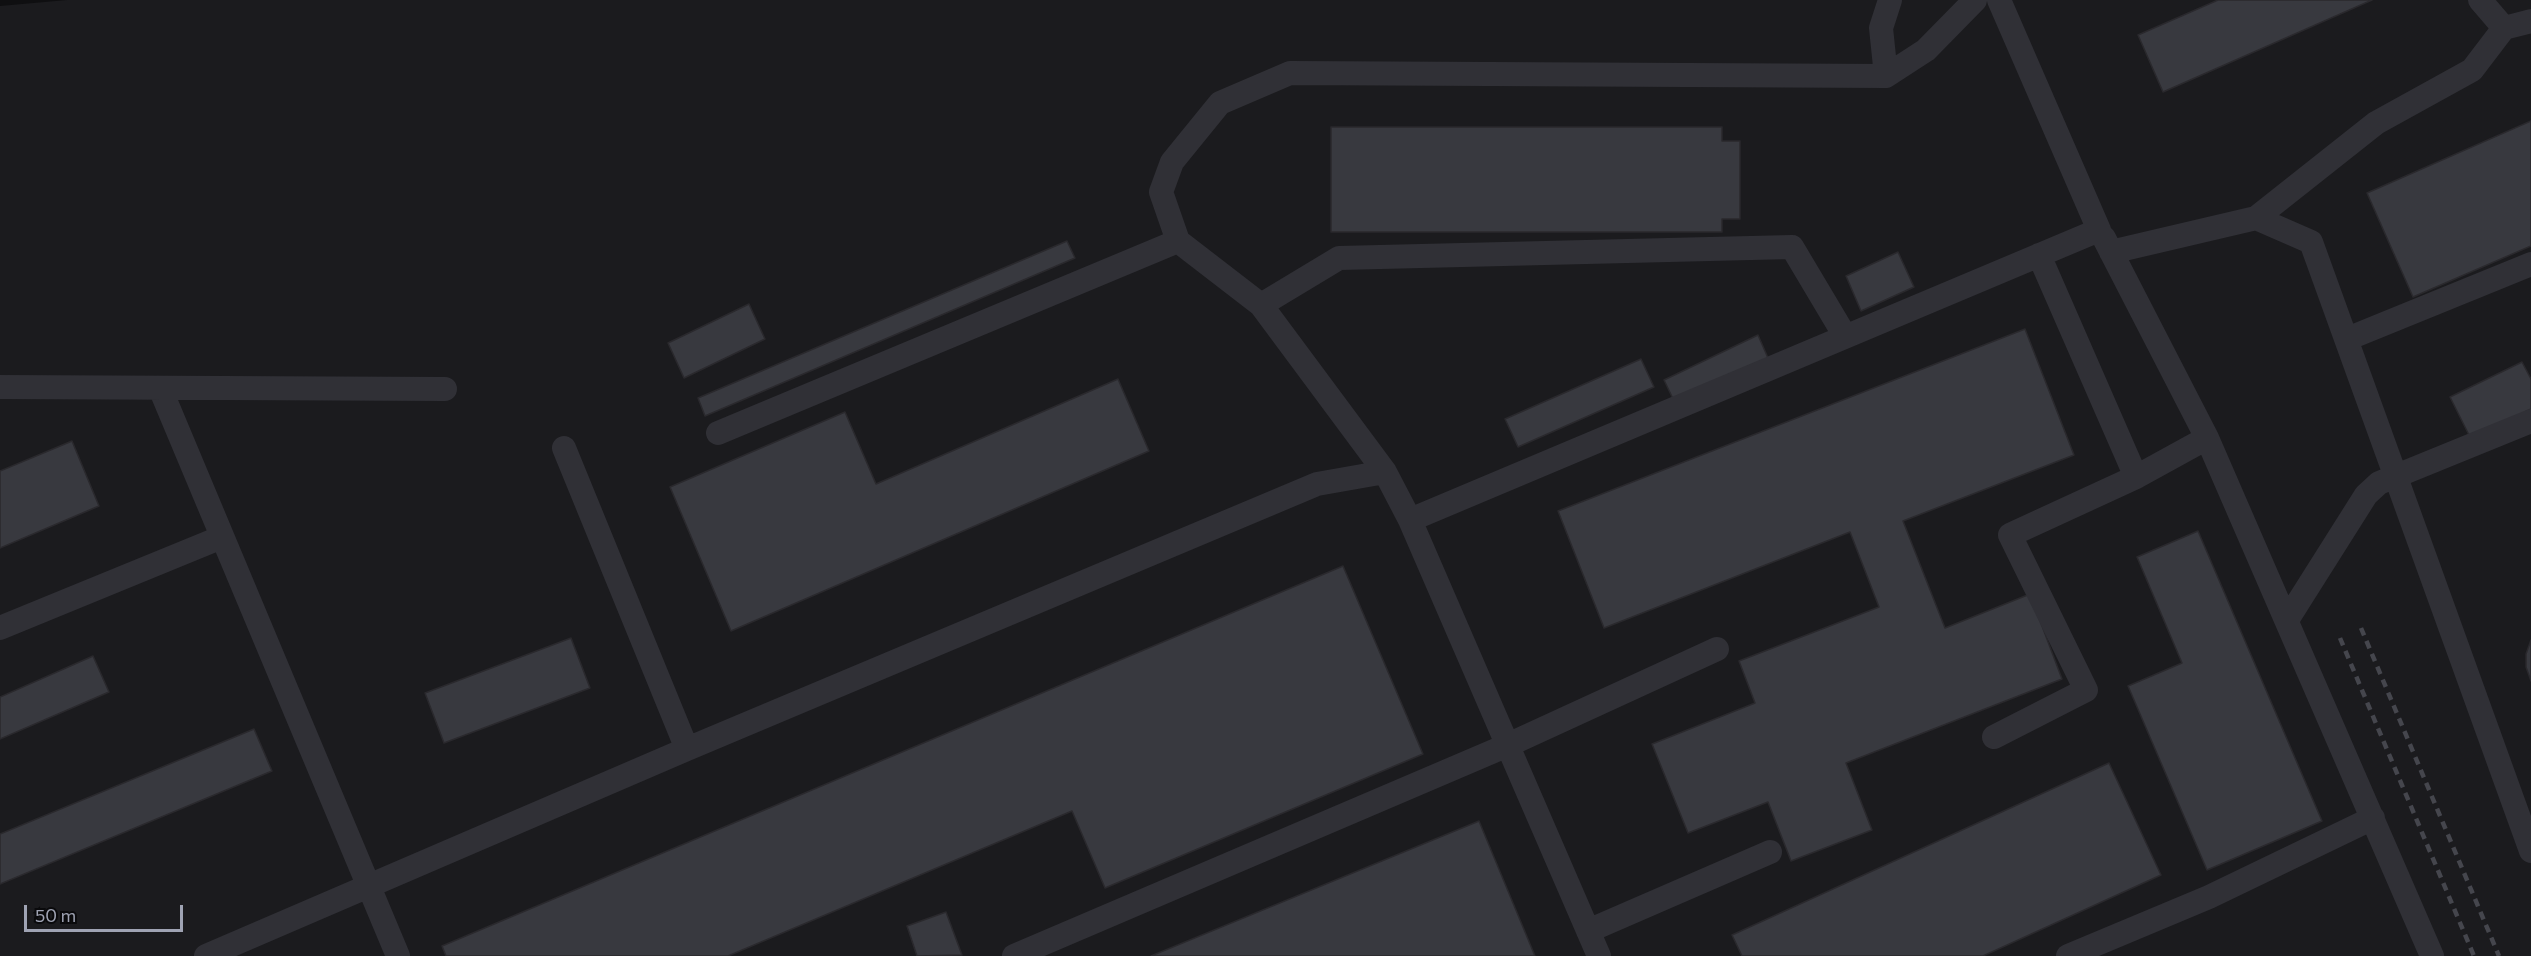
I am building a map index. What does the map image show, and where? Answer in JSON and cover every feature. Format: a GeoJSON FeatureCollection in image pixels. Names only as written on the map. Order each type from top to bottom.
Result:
{"type":"FeatureCollection","features":[{"type":"Feature","properties":{"kind":"lane"},"geometry":{"type":"LineString","coordinates":[[1886,76],[1881,28],[1890,0]]}},
{"type":"Feature","properties":{"kind":"lane"},"geometry":{"type":"LineString","coordinates":[[1599,956],[1410,520],[1384,472],[1261,305],[1178,241],[1161,192],[1172,162],[1220,103],[1290,73],[1886,76],[1926,50],[1975,0]]}},
{"type":"Feature","properties":{"kind":"lane"},"geometry":{"type":"LineString","coordinates":[[1999,0],[2099,230],[2207,438],[2432,956]]}},
{"type":"Feature","properties":{"kind":"lane"},"geometry":{"type":"LineString","coordinates":[[2480,0],[2504,28]]}},
{"type":"Feature","properties":{"kind":"lane"},"geometry":{"type":"LineString","coordinates":[[2111,252],[2256,218],[2376,123],[2472,70],[2504,28],[2531,21]]}},
{"type":"Feature","properties":{"kind":"lane"},"geometry":{"type":"LineString","coordinates":[[2256,218],[2312,242],[2531,851]]}},
{"type":"Feature","properties":{"kind":"lane"},"geometry":{"type":"LineString","coordinates":[[1410,520],[2099,230]]}},
{"type":"Feature","properties":{"kind":"lane"},"geometry":{"type":"LineString","coordinates":[[718,433],[1178,241]]}},
{"type":"Feature","properties":{"kind":"lane"},"geometry":{"type":"LineString","coordinates":[[1261,305],[1339,258],[1792,247],[1845,336]]}},
{"type":"Feature","properties":{"kind":"lane"},"geometry":{"type":"LineString","coordinates":[[2039,255],[2136,477]]}},
{"type":"Feature","properties":{"kind":"lane"},"geometry":{"type":"LineString","coordinates":[[2347,339],[2531,264]]}},
{"type":"Feature","properties":{"kind":"lane"},"geometry":{"type":"LineString","coordinates":[[0,387],[445,389]]}},
{"type":"Feature","properties":{"kind":"lane"},"geometry":{"type":"LineString","coordinates":[[160,387],[398,956]]}},
{"type":"Feature","properties":{"kind":"lane"},"geometry":{"type":"LineString","coordinates":[[2287,620],[2366,495],[2379,483],[2531,421]]}},
{"type":"Feature","properties":{"kind":"lane"},"geometry":{"type":"LineString","coordinates":[[1994,737],[2086,690],[2010,535],[2136,477],[2207,438]]}},
{"type":"Feature","properties":{"kind":"lane"},"geometry":{"type":"LineString","coordinates":[[564,448],[687,749]]}},
{"type":"Feature","properties":{"kind":"lane"},"geometry":{"type":"LineString","coordinates":[[206,956],[687,749],[1317,484],[1384,472]]}},
{"type":"Feature","properties":{"kind":"lane"},"geometry":{"type":"LineString","coordinates":[[0,628],[222,537]]}},
{"type":"Feature","properties":{"kind":"lane"},"geometry":{"type":"LineString","coordinates":[[1014,956],[1508,745],[1717,649]]}},
{"type":"Feature","properties":{"kind":"lane"},"geometry":{"type":"LineString","coordinates":[[2068,956],[2209,897],[2373,818]]}},
{"type":"Feature","properties":{"kind":"lane"},"geometry":{"type":"LineString","coordinates":[[1588,931],[1770,852]]}},
{"type":"Feature","properties":{"kind":"shaded area"},"geometry":{"type":"Polygon","coordinates":[[[67,0],[2531,0],[2531,956],[0,956],[0,6],[67,0]]]}},
{"type":"Feature","properties":{"kind":"building"},"geometry":{"type":"Polygon","coordinates":[[[2218,0],[2372,0],[2163,92],[2138,35],[2218,0]]]}},
{"type":"Feature","properties":{"kind":"building"},"geometry":{"type":"Polygon","coordinates":[[[2531,121],[2531,246],[2413,297],[2367,193],[2531,121]]]}},
{"type":"Feature","properties":{"kind":"building"},"geometry":{"type":"Polygon","coordinates":[[[1331,127],[1722,127],[1722,141],[1740,141],[1740,219],[1722,219],[1722,232],[1331,232],[1331,127]]]}},
{"type":"Feature","properties":{"kind":"building"},"geometry":{"type":"Polygon","coordinates":[[[1067,241],[1075,258],[705,416],[698,398],[1067,241]]]}},
{"type":"Feature","properties":{"kind":"building"},"geometry":{"type":"Polygon","coordinates":[[[1898,252],[1914,287],[1861,311],[1846,276],[1898,252]]]}},
{"type":"Feature","properties":{"kind":"building"},"geometry":{"type":"Polygon","coordinates":[[[749,304],[765,339],[684,378],[668,343],[749,304]]]}},
{"type":"Feature","properties":{"kind":"building"},"geometry":{"type":"Polygon","coordinates":[[[2025,329],[2074,455],[1903,521],[1945,628],[2030,594],[2062,679],[1846,763],[1872,830],[1791,861],[1768,802],[1688,833],[1652,744],[1755,703],[1739,661],[1879,607],[1850,532],[1604,628],[1558,511],[2025,329]]]}},
{"type":"Feature","properties":{"kind":"building"},"geometry":{"type":"Polygon","coordinates":[[[1758,335],[1768,358],[1675,403],[1664,380],[1758,335]]]}},
{"type":"Feature","properties":{"kind":"building"},"geometry":{"type":"Polygon","coordinates":[[[1641,359],[1654,387],[1518,447],[1505,419],[1641,359]]]}},
{"type":"Feature","properties":{"kind":"building"},"geometry":{"type":"Polygon","coordinates":[[[2522,362],[2531,379],[2531,409],[2471,439],[2450,397],[2522,362]]]}},
{"type":"Feature","properties":{"kind":"building"},"geometry":{"type":"Polygon","coordinates":[[[1118,379],[1149,451],[731,631],[670,487],[845,412],[876,484],[1118,379]]]}},
{"type":"Feature","properties":{"kind":"building"},"geometry":{"type":"Polygon","coordinates":[[[72,441],[99,506],[0,548],[0,471],[72,441]]]}},
{"type":"Feature","properties":{"kind":"building"},"geometry":{"type":"Polygon","coordinates":[[[2198,531],[2322,821],[2207,870],[2128,686],[2182,663],[2137,557],[2198,531]]]}},
{"type":"Feature","properties":{"kind":"building"},"geometry":{"type":"Polygon","coordinates":[[[1343,566],[1423,754],[1105,888],[1072,811],[728,956],[446,956],[442,946],[1343,566]]]}},
{"type":"Feature","properties":{"kind":"building"},"geometry":{"type":"Polygon","coordinates":[[[571,638],[590,688],[444,743],[425,693],[571,638]]]}},
{"type":"Feature","properties":{"kind":"building"},"geometry":{"type":"Polygon","coordinates":[[[2531,640],[2531,681],[2526,667],[2526,654],[2531,640]]]}},
{"type":"Feature","properties":{"kind":"building"},"geometry":{"type":"Polygon","coordinates":[[[93,656],[109,692],[0,739],[0,697],[93,656]]]}},
{"type":"Feature","properties":{"kind":"building"},"geometry":{"type":"Polygon","coordinates":[[[254,729],[272,771],[0,884],[0,834],[254,729]]]}},
{"type":"Feature","properties":{"kind":"building"},"geometry":{"type":"Polygon","coordinates":[[[2109,763],[2161,875],[1983,956],[1742,956],[1732,935],[2109,763]]]}},
{"type":"Feature","properties":{"kind":"building"},"geometry":{"type":"Polygon","coordinates":[[[1479,821],[1535,956],[1151,956],[1479,821]]]}},
{"type":"Feature","properties":{"kind":"building"},"geometry":{"type":"Polygon","coordinates":[[[946,912],[962,955],[917,956],[907,926],[946,912]]]}},
{"type":"Feature","properties":{"kind":"railway"},"geometry":{"type":"LineString","coordinates":[[2361,628],[2499,956]]}},
{"type":"Feature","properties":{"kind":"railway"},"geometry":{"type":"LineString","coordinates":[[2340,638],[2474,956]]}}]}
